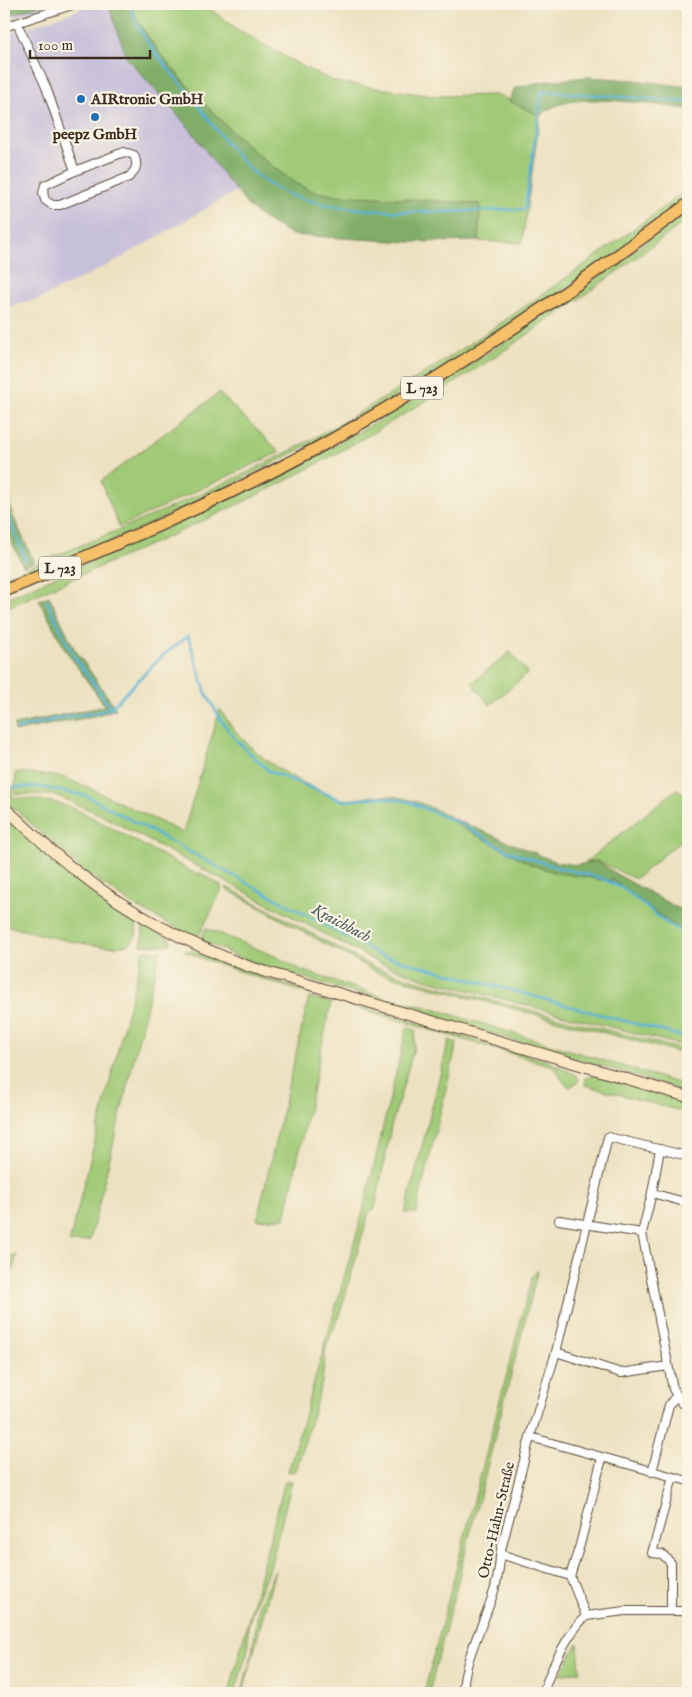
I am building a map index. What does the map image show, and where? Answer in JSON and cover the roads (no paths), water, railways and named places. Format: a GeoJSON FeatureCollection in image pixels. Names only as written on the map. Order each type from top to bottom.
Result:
{"type":"FeatureCollection","features":[{"type":"Feature","properties":{"kind":"main road","name":"L 723"},"geometry":{"type":"LineString","coordinates":[[4,591],[194,510],[316,448],[476,354],[559,300],[688,204]]}},
{"type":"Feature","properties":{"kind":"main road"},"geometry":{"type":"LineString","coordinates":[[4,807],[77,872],[99,889],[138,914],[195,946],[250,967],[688,1097]]}},
{"type":"Feature","properties":{"kind":"street"},"geometry":{"type":"LineString","coordinates":[[4,27],[75,4]]}},
{"type":"Feature","properties":{"kind":"street"},"geometry":{"type":"LineString","coordinates":[[17,23],[46,87],[75,171]]}},
{"type":"Feature","properties":{"kind":"street"},"geometry":{"type":"LineString","coordinates":[[124,152],[134,155],[138,163],[136,171],[130,177],[87,195],[60,205],[52,205],[45,200],[45,185],[75,171],[124,152]]}},
{"type":"Feature","properties":{"kind":"street","name":"Otto-Hahn-Straße"},"geometry":{"type":"LineString","coordinates":[[463,1693],[475,1643],[486,1620],[498,1575],[500,1554],[530,1437],[556,1352],[608,1137],[660,1149]]}},
{"type":"Feature","properties":{"kind":"street"},"geometry":{"type":"LineString","coordinates":[[688,1156],[660,1149],[642,1233],[668,1366],[676,1396],[682,1403],[688,1406]]}},
{"type":"Feature","properties":{"kind":"street"},"geometry":{"type":"LineString","coordinates":[[652,1192],[688,1203]]}},
{"type":"Feature","properties":{"kind":"street"},"geometry":{"type":"LineString","coordinates":[[559,1220],[642,1233]]}},
{"type":"Feature","properties":{"kind":"street"},"geometry":{"type":"LineString","coordinates":[[556,1352],[621,1373],[668,1366]]}},
{"type":"Feature","properties":{"kind":"street"},"geometry":{"type":"LineString","coordinates":[[652,1472],[669,1405],[676,1396]]}},
{"type":"Feature","properties":{"kind":"street"},"geometry":{"type":"LineString","coordinates":[[530,1437],[688,1481]]}},
{"type":"Feature","properties":{"kind":"street"},"geometry":{"type":"LineString","coordinates":[[586,1616],[570,1576],[580,1545],[602,1458]]}},
{"type":"Feature","properties":{"kind":"street"},"geometry":{"type":"LineString","coordinates":[[671,1611],[671,1563],[662,1554],[652,1553],[673,1478]]}},
{"type":"Feature","properties":{"kind":"street"},"geometry":{"type":"LineString","coordinates":[[500,1554],[570,1576]]}},
{"type":"Feature","properties":{"kind":"street"},"geometry":{"type":"LineString","coordinates":[[543,1693],[553,1668],[576,1627],[586,1616],[597,1613],[625,1611],[688,1611]]}},
{"type":"Feature","properties":{"kind":"waterway"},"geometry":{"type":"LineString","coordinates":[[130,4],[133,16],[146,40],[240,159],[264,181],[277,189],[301,199],[331,205],[363,209],[433,212],[525,209],[542,91],[688,102]]}},
{"type":"Feature","properties":{"kind":"waterway"},"geometry":{"type":"LineString","coordinates":[[4,506],[26,560]]}},
{"type":"Feature","properties":{"kind":"waterway"},"geometry":{"type":"LineString","coordinates":[[17,729],[111,708],[73,655],[47,601]]}},
{"type":"Feature","properties":{"kind":"waterway"},"geometry":{"type":"LineString","coordinates":[[111,708],[162,656],[188,636],[206,693],[221,720],[235,739],[269,771],[344,801],[381,797],[410,802],[459,823],[508,851],[556,867],[601,878],[624,889],[668,924],[688,935]]}},
{"type":"Feature","properties":{"kind":"waterway","name":"Kraichbach"},"geometry":{"type":"LineString","coordinates":[[4,787],[40,787],[87,796],[380,955],[688,1038]]}},
{"type":"Feature","properties":{"kind":"place","name":"AIRtronic GmbH"},"geometry":{"type":"Point","coordinates":[81,99]}},
{"type":"Feature","properties":{"kind":"place","name":"peepz GmbH"},"geometry":{"type":"Point","coordinates":[95,117]}}]}
